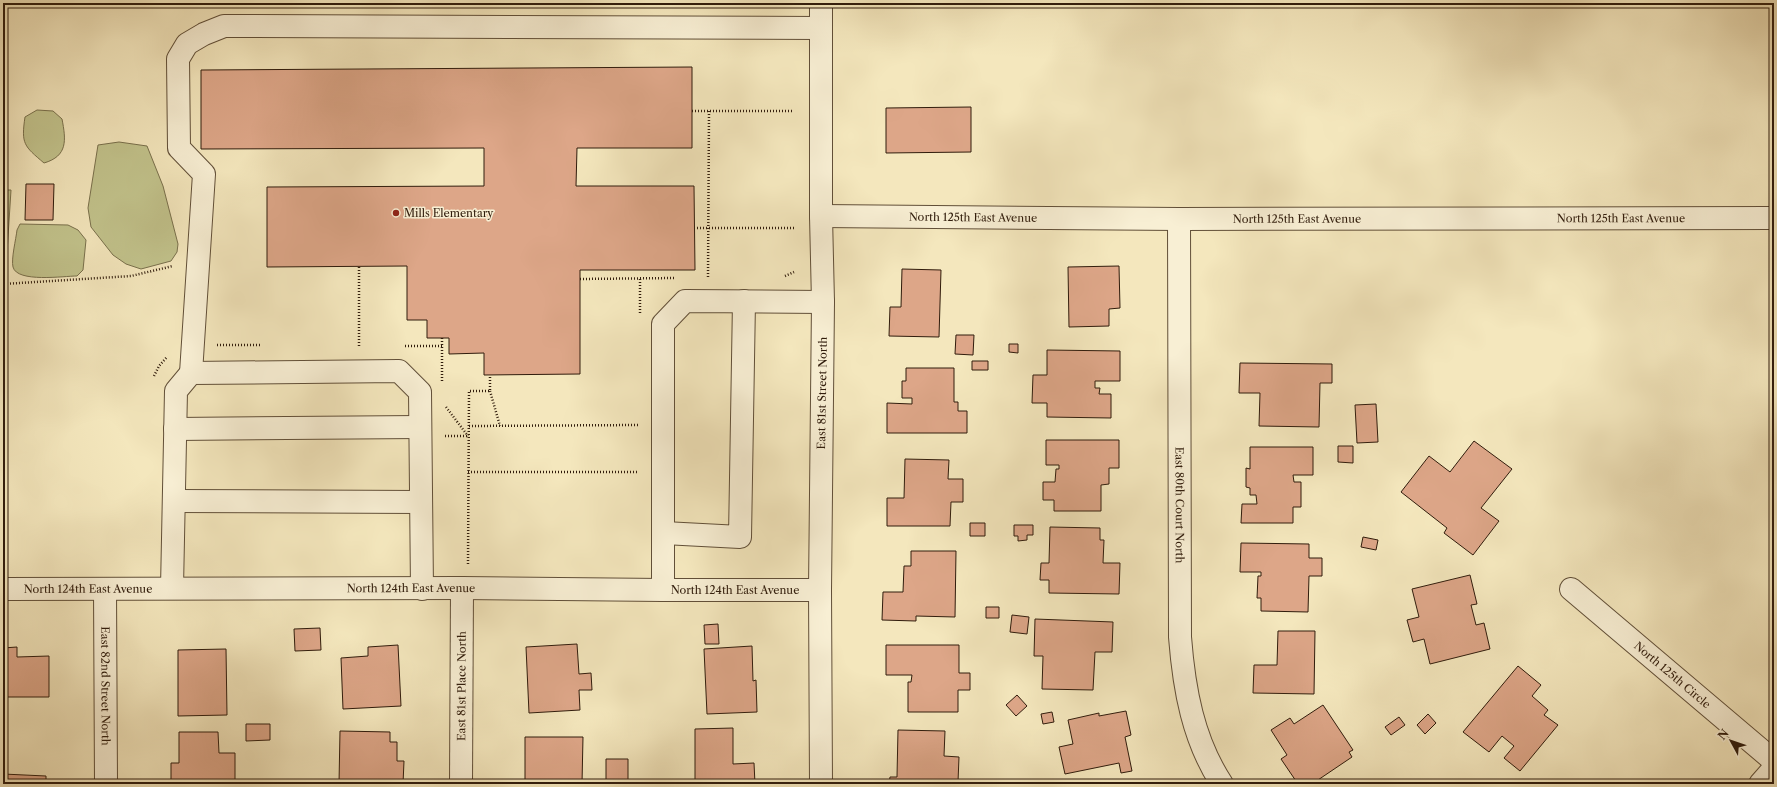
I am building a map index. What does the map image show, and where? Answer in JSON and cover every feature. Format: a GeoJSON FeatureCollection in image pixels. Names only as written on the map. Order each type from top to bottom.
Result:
{"type":"FeatureCollection","features":[{"type":"Feature","properties":{"kind":"street","name":"East 81st Street North"},"geometry":{"type":"LineString","coordinates":[[820,3],[823,302],[820,590],[821,784]]}},
{"type":"Feature","properties":{"kind":"street"},"geometry":{"type":"LineString","coordinates":[[172,588],[176,391],[191,373],[204,174],[178,148],[178,59],[187,44],[204,34],[224,26],[820,28]]}},
{"type":"Feature","properties":{"kind":"street","name":"North 125th East Avenue"},"geometry":{"type":"LineString","coordinates":[[821,216],[1179,219],[1774,218]]}},
{"type":"Feature","properties":{"kind":"street","name":"East 80th Court North"},"geometry":{"type":"LineString","coordinates":[[1179,219],[1179,604],[1182,674],[1188,704],[1201,743],[1222,784]]}},
{"type":"Feature","properties":{"kind":"street"},"geometry":{"type":"LineString","coordinates":[[663,590],[663,324],[685,301],[823,302]]}},
{"type":"Feature","properties":{"kind":"street"},"geometry":{"type":"LineString","coordinates":[[664,533],[740,537],[744,301]]}},
{"type":"Feature","properties":{"kind":"street"},"geometry":{"type":"LineString","coordinates":[[191,373],[399,371],[420,392],[422,589]]}},
{"type":"Feature","properties":{"kind":"street"},"geometry":{"type":"LineString","coordinates":[[175,429],[420,427]]}},
{"type":"Feature","properties":{"kind":"street"},"geometry":{"type":"LineString","coordinates":[[174,501],[420,502]]}},
{"type":"Feature","properties":{"kind":"street","name":"North 124th East Avenue"},"geometry":{"type":"LineString","coordinates":[[3,589],[462,588],[820,590]]}},
{"type":"Feature","properties":{"kind":"street","name":"East 81st Place North"},"geometry":{"type":"LineString","coordinates":[[461,784],[462,588]]}},
{"type":"Feature","properties":{"kind":"street","name":"East 82nd Street North"},"geometry":{"type":"LineString","coordinates":[[105,589],[106,784]]}},
{"type":"Feature","properties":{"kind":"street","name":"North 125th Circle"},"geometry":{"type":"LineString","coordinates":[[1570,589],[1774,761]]}},
{"type":"Feature","properties":{"kind":"street"},"geometry":{"type":"LineString","coordinates":[[1760,784],[1774,768]]}},
{"type":"Feature","properties":{"kind":"path"},"geometry":{"type":"LineString","coordinates":[[692,111],[793,111]]}},
{"type":"Feature","properties":{"kind":"path"},"geometry":{"type":"LineString","coordinates":[[708,278],[709,111]]}},
{"type":"Feature","properties":{"kind":"path"},"geometry":{"type":"LineString","coordinates":[[694,228],[794,228]]}},
{"type":"Feature","properties":{"kind":"path"},"geometry":{"type":"LineString","coordinates":[[4,284],[131,276],[199,260]]}},
{"type":"Feature","properties":{"kind":"path"},"geometry":{"type":"LineString","coordinates":[[359,267],[359,346]]}},
{"type":"Feature","properties":{"kind":"path"},"geometry":{"type":"LineString","coordinates":[[442,338],[442,388]]}},
{"type":"Feature","properties":{"kind":"path"},"geometry":{"type":"LineString","coordinates":[[490,375],[490,391],[500,426]]}},
{"type":"Feature","properties":{"kind":"path"},"geometry":{"type":"LineString","coordinates":[[468,565],[469,391],[490,391]]}},
{"type":"Feature","properties":{"kind":"path"},"geometry":{"type":"LineString","coordinates":[[442,402],[468,436]]}},
{"type":"Feature","properties":{"kind":"path"},"geometry":{"type":"LineString","coordinates":[[468,426],[639,425]]}},
{"type":"Feature","properties":{"kind":"path"},"geometry":{"type":"LineString","coordinates":[[445,436],[468,436]]}},
{"type":"Feature","properties":{"kind":"path"},"geometry":{"type":"LineString","coordinates":[[468,472],[639,472]]}},
{"type":"Feature","properties":{"kind":"green space"},"geometry":{"type":"Polygon","coordinates":[[[37,110],[53,111],[62,119],[64,134],[64,146],[61,152],[52,160],[44,163],[28,148],[23,133],[25,117],[37,110]]]}},
{"type":"Feature","properties":{"kind":"green space"},"geometry":{"type":"Polygon","coordinates":[[[119,142],[147,146],[163,186],[178,244],[177,252],[171,261],[141,269],[126,264],[113,255],[91,227],[88,208],[98,145],[119,142]]]}},
{"type":"Feature","properties":{"kind":"green space"},"geometry":{"type":"Polygon","coordinates":[[[3,190],[11,190],[5,284],[3,284],[3,190]]]}},
{"type":"Feature","properties":{"kind":"green space"},"geometry":{"type":"Polygon","coordinates":[[[20,224],[68,225],[78,230],[86,240],[83,270],[77,276],[42,278],[23,275],[16,272],[13,267],[13,259],[17,230],[20,224]]]}},
{"type":"Feature","properties":{"kind":"building"},"geometry":{"type":"Polygon","coordinates":[[[692,67],[692,148],[577,148],[576,186],[694,186],[695,270],[580,270],[580,374],[484,375],[484,353],[449,354],[449,338],[427,338],[427,320],[407,320],[407,266],[267,267],[267,187],[484,186],[484,148],[201,149],[201,70],[692,67]]]}},
{"type":"Feature","properties":{"kind":"building"},"geometry":{"type":"Polygon","coordinates":[[[971,107],[971,152],[886,153],[886,108],[971,107]]]}},
{"type":"Feature","properties":{"kind":"building"},"geometry":{"type":"Polygon","coordinates":[[[26,184],[54,184],[53,220],[25,220],[26,184]]]}},
{"type":"Feature","properties":{"kind":"building"},"geometry":{"type":"Polygon","coordinates":[[[1119,266],[1120,308],[1109,309],[1109,326],[1069,327],[1068,267],[1119,266]]]}},
{"type":"Feature","properties":{"kind":"building"},"geometry":{"type":"Polygon","coordinates":[[[902,269],[941,270],[939,337],[889,336],[890,307],[901,307],[902,269]]]}},
{"type":"Feature","properties":{"kind":"building"},"geometry":{"type":"Polygon","coordinates":[[[956,335],[974,335],[973,355],[955,354],[956,335]]]}},
{"type":"Feature","properties":{"kind":"building"},"geometry":{"type":"Polygon","coordinates":[[[1009,344],[1018,344],[1018,353],[1009,352],[1009,344]]]}},
{"type":"Feature","properties":{"kind":"building"},"geometry":{"type":"Polygon","coordinates":[[[1047,350],[1120,351],[1120,381],[1095,381],[1095,388],[1100,388],[1099,394],[1111,394],[1111,418],[1047,417],[1047,403],[1032,403],[1033,375],[1047,375],[1047,350]]]}},
{"type":"Feature","properties":{"kind":"building"},"geometry":{"type":"Polygon","coordinates":[[[972,361],[988,361],[988,370],[972,370],[972,361]]]}},
{"type":"Feature","properties":{"kind":"building"},"geometry":{"type":"Polygon","coordinates":[[[1240,363],[1332,364],[1332,383],[1320,383],[1319,427],[1259,426],[1260,393],[1239,393],[1240,363]]]}},
{"type":"Feature","properties":{"kind":"building"},"geometry":{"type":"Polygon","coordinates":[[[906,368],[954,368],[954,402],[958,402],[958,411],[967,411],[967,433],[887,433],[887,403],[912,404],[912,398],[902,398],[902,381],[906,381],[906,368]]]}},
{"type":"Feature","properties":{"kind":"building"},"geometry":{"type":"Polygon","coordinates":[[[1376,404],[1378,442],[1357,443],[1355,405],[1376,404]]]}},
{"type":"Feature","properties":{"kind":"building"},"geometry":{"type":"Polygon","coordinates":[[[1046,440],[1119,440],[1119,468],[1109,468],[1109,484],[1101,485],[1101,511],[1054,511],[1054,500],[1043,500],[1043,482],[1055,482],[1056,469],[1059,469],[1059,465],[1046,465],[1046,440]]]}},
{"type":"Feature","properties":{"kind":"building"},"geometry":{"type":"Polygon","coordinates":[[[1474,441],[1512,469],[1481,508],[1499,521],[1473,555],[1444,533],[1447,528],[1401,492],[1429,456],[1450,472],[1474,441]]]}},
{"type":"Feature","properties":{"kind":"building"},"geometry":{"type":"Polygon","coordinates":[[[1338,446],[1353,446],[1353,463],[1338,462],[1338,446]]]}},
{"type":"Feature","properties":{"kind":"building"},"geometry":{"type":"Polygon","coordinates":[[[1250,447],[1313,447],[1313,475],[1293,475],[1294,482],[1301,482],[1301,507],[1293,507],[1293,523],[1241,523],[1242,504],[1257,504],[1256,495],[1250,495],[1250,488],[1246,487],[1246,468],[1250,469],[1250,447]]]}},
{"type":"Feature","properties":{"kind":"building"},"geometry":{"type":"Polygon","coordinates":[[[905,459],[949,460],[948,479],[963,479],[963,502],[951,502],[950,526],[887,526],[887,498],[904,498],[905,459]]]}},
{"type":"Feature","properties":{"kind":"building"},"geometry":{"type":"Polygon","coordinates":[[[970,523],[985,523],[985,536],[970,536],[970,523]]]}},
{"type":"Feature","properties":{"kind":"building"},"geometry":{"type":"Polygon","coordinates":[[[1014,525],[1033,525],[1033,535],[1027,535],[1027,540],[1018,541],[1018,536],[1014,536],[1014,525]]]}},
{"type":"Feature","properties":{"kind":"building"},"geometry":{"type":"Polygon","coordinates":[[[1050,527],[1100,528],[1100,540],[1104,540],[1103,563],[1120,563],[1119,594],[1049,593],[1049,580],[1040,580],[1041,563],[1049,563],[1050,527]]]}},
{"type":"Feature","properties":{"kind":"building"},"geometry":{"type":"Polygon","coordinates":[[[1363,537],[1378,540],[1376,550],[1361,547],[1363,537]]]}},
{"type":"Feature","properties":{"kind":"building"},"geometry":{"type":"Polygon","coordinates":[[[1241,543],[1309,544],[1309,558],[1322,558],[1322,576],[1309,576],[1308,612],[1261,611],[1261,598],[1257,598],[1258,576],[1261,576],[1261,572],[1240,572],[1241,543]]]}},
{"type":"Feature","properties":{"kind":"building"},"geometry":{"type":"Polygon","coordinates":[[[911,551],[956,551],[955,617],[916,616],[916,621],[882,620],[883,592],[903,592],[904,566],[911,566],[911,551]]]}},
{"type":"Feature","properties":{"kind":"building"},"geometry":{"type":"Polygon","coordinates":[[[1470,575],[1477,604],[1471,605],[1476,625],[1484,623],[1490,649],[1430,664],[1424,639],[1413,642],[1407,620],[1419,617],[1412,589],[1470,575]]]}},
{"type":"Feature","properties":{"kind":"building"},"geometry":{"type":"Polygon","coordinates":[[[986,607],[999,607],[999,618],[986,618],[986,607]]]}},
{"type":"Feature","properties":{"kind":"building"},"geometry":{"type":"Polygon","coordinates":[[[1012,615],[1029,617],[1027,634],[1010,632],[1012,615]]]}},
{"type":"Feature","properties":{"kind":"building"},"geometry":{"type":"Polygon","coordinates":[[[1035,619],[1113,622],[1112,652],[1095,652],[1093,690],[1042,689],[1043,656],[1034,656],[1035,619]]]}},
{"type":"Feature","properties":{"kind":"building"},"geometry":{"type":"Polygon","coordinates":[[[718,624],[719,644],[705,644],[704,625],[718,624]]]}},
{"type":"Feature","properties":{"kind":"building"},"geometry":{"type":"Polygon","coordinates":[[[320,628],[321,650],[295,651],[294,629],[320,628]]]}},
{"type":"Feature","properties":{"kind":"building"},"geometry":{"type":"Polygon","coordinates":[[[1278,631],[1315,631],[1314,694],[1253,693],[1254,665],[1277,665],[1278,631]]]}},
{"type":"Feature","properties":{"kind":"building"},"geometry":{"type":"Polygon","coordinates":[[[577,644],[579,674],[591,673],[592,690],[579,690],[580,710],[529,713],[526,647],[577,644]]]}},
{"type":"Feature","properties":{"kind":"building"},"geometry":{"type":"Polygon","coordinates":[[[398,645],[401,706],[343,709],[341,658],[368,656],[368,647],[398,645]]]}},
{"type":"Feature","properties":{"kind":"building"},"geometry":{"type":"Polygon","coordinates":[[[886,645],[959,645],[959,673],[970,673],[970,690],[958,690],[958,712],[908,712],[908,682],[911,682],[912,675],[886,675],[886,645]]]}},
{"type":"Feature","properties":{"kind":"building"},"geometry":{"type":"Polygon","coordinates":[[[752,646],[753,681],[756,680],[757,712],[707,714],[704,649],[752,646]]]}},
{"type":"Feature","properties":{"kind":"building"},"geometry":{"type":"Polygon","coordinates":[[[17,647],[17,657],[49,656],[49,697],[3,697],[3,648],[17,647]]]}},
{"type":"Feature","properties":{"kind":"building"},"geometry":{"type":"Polygon","coordinates":[[[226,649],[227,715],[178,716],[178,650],[226,649]]]}},
{"type":"Feature","properties":{"kind":"building"},"geometry":{"type":"Polygon","coordinates":[[[1518,666],[1541,685],[1532,696],[1548,710],[1544,715],[1558,725],[1520,771],[1504,758],[1514,746],[1502,736],[1489,752],[1463,732],[1518,666]]]}},
{"type":"Feature","properties":{"kind":"building"},"geometry":{"type":"Polygon","coordinates":[[[1017,695],[1027,706],[1016,716],[1006,705],[1017,695]]]}},
{"type":"Feature","properties":{"kind":"building"},"geometry":{"type":"Polygon","coordinates":[[[1323,705],[1353,750],[1349,752],[1352,757],[1312,784],[1298,784],[1281,759],[1287,755],[1271,730],[1290,718],[1294,724],[1323,705]]]}},
{"type":"Feature","properties":{"kind":"building"},"geometry":{"type":"Polygon","coordinates":[[[1126,711],[1131,735],[1125,737],[1132,771],[1121,773],[1119,763],[1065,774],[1059,747],[1073,744],[1068,720],[1099,713],[1099,716],[1126,711]]]}},
{"type":"Feature","properties":{"kind":"building"},"geometry":{"type":"Polygon","coordinates":[[[1052,712],[1054,722],[1043,724],[1041,714],[1052,712]]]}},
{"type":"Feature","properties":{"kind":"building"},"geometry":{"type":"Polygon","coordinates":[[[1428,714],[1436,723],[1425,734],[1417,725],[1428,714]]]}},
{"type":"Feature","properties":{"kind":"building"},"geometry":{"type":"Polygon","coordinates":[[[1399,717],[1405,725],[1391,735],[1385,727],[1399,717]]]}},
{"type":"Feature","properties":{"kind":"building"},"geometry":{"type":"Polygon","coordinates":[[[246,724],[270,724],[270,740],[246,741],[246,724]]]}},
{"type":"Feature","properties":{"kind":"building"},"geometry":{"type":"Polygon","coordinates":[[[733,728],[733,764],[754,763],[755,784],[695,784],[695,729],[733,728]]]}},
{"type":"Feature","properties":{"kind":"building"},"geometry":{"type":"Polygon","coordinates":[[[898,730],[945,731],[944,756],[959,757],[958,782],[946,781],[946,784],[889,784],[890,777],[897,777],[898,730]]]}},
{"type":"Feature","properties":{"kind":"building"},"geometry":{"type":"Polygon","coordinates":[[[340,731],[390,732],[390,742],[397,742],[397,761],[404,761],[403,784],[339,784],[340,731]]]}},
{"type":"Feature","properties":{"kind":"building"},"geometry":{"type":"Polygon","coordinates":[[[179,732],[218,732],[219,753],[235,753],[235,784],[171,784],[171,763],[179,763],[179,732]]]}},
{"type":"Feature","properties":{"kind":"building"},"geometry":{"type":"Polygon","coordinates":[[[525,737],[583,737],[582,784],[525,784],[525,737]]]}},
{"type":"Feature","properties":{"kind":"building"},"geometry":{"type":"Polygon","coordinates":[[[606,759],[628,759],[628,784],[606,784],[606,759]]]}},
{"type":"Feature","properties":{"kind":"building"},"geometry":{"type":"Polygon","coordinates":[[[3,774],[46,776],[46,784],[3,784],[3,774]]]}},
{"type":"Feature","properties":{"kind":"place","name":"Mills Elementary"},"geometry":{"type":"Point","coordinates":[396,213]}}]}
